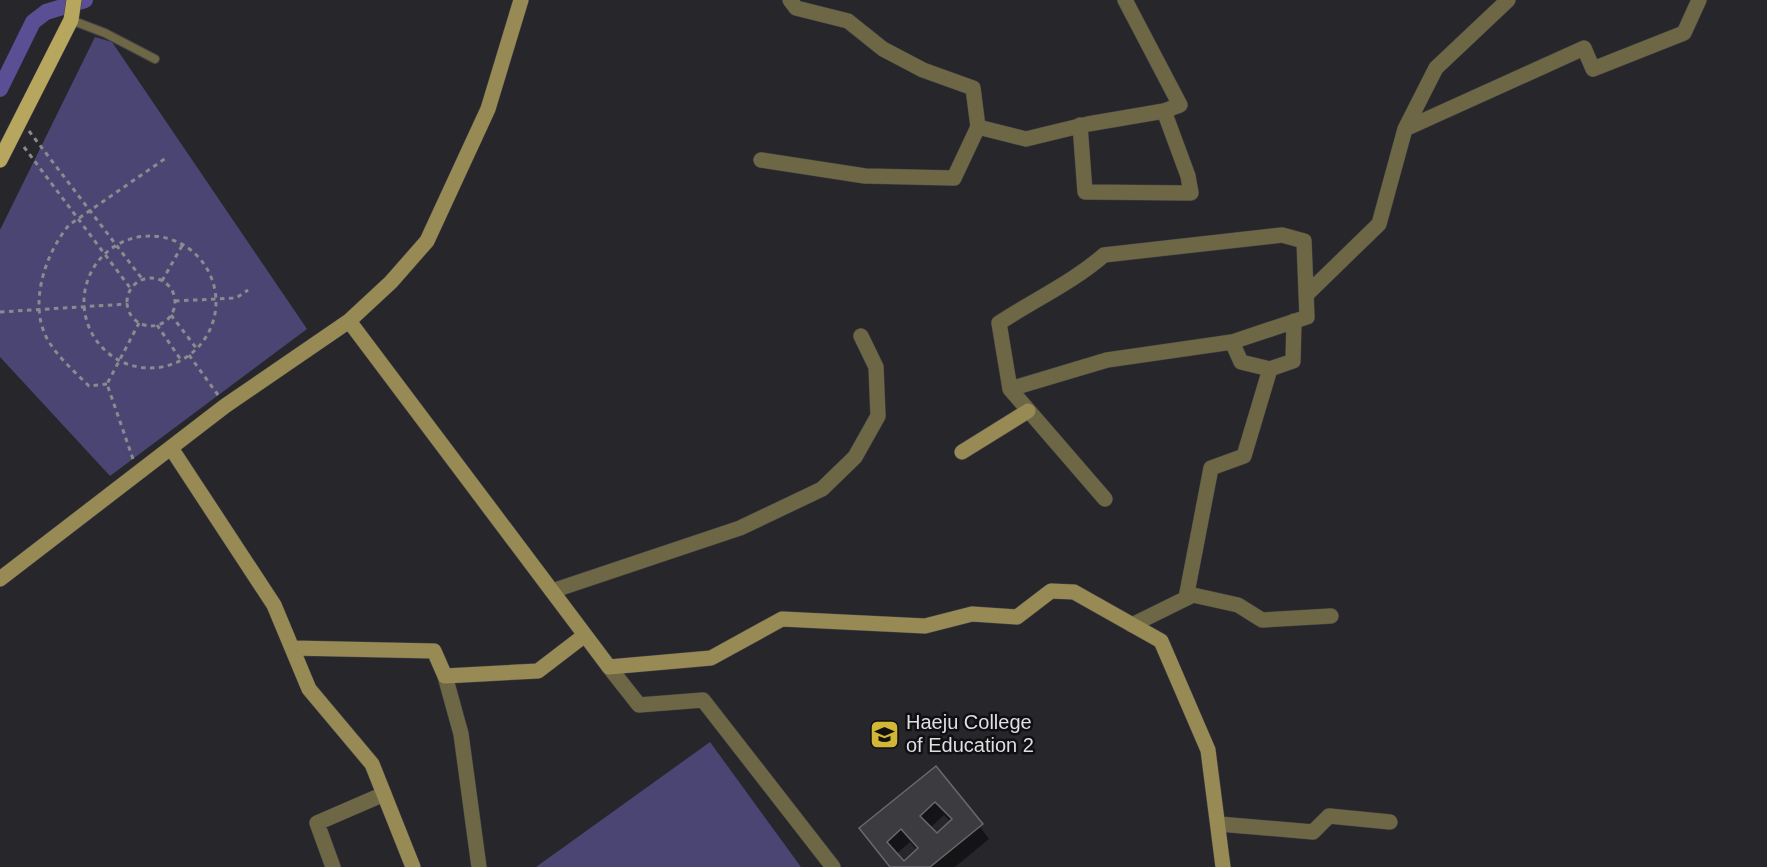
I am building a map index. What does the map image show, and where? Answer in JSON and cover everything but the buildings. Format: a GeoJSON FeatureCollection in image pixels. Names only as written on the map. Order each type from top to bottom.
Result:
{"type":"FeatureCollection","features":[{"type":"Feature","properties":{"kind":"main road"},"geometry":{"type":"LineString","coordinates":[[0,160],[71,20],[74,0]]}},
{"type":"Feature","properties":{"kind":"street"},"geometry":{"type":"LineString","coordinates":[[0,579],[225,406],[349,321],[391,282],[427,241],[488,109],[521,0]]}},
{"type":"Feature","properties":{"kind":"street"},"geometry":{"type":"LineString","coordinates":[[761,160],[866,176],[954,178],[978,128],[973,88],[923,69],[883,49],[848,21],[796,8],[790,0]]}},
{"type":"Feature","properties":{"kind":"street"},"geometry":{"type":"LineString","coordinates":[[978,128],[1026,139],[1080,125],[1164,111],[1180,105],[1125,0]]}},
{"type":"Feature","properties":{"kind":"street"},"geometry":{"type":"LineString","coordinates":[[1306,295],[1379,224],[1405,129],[1436,68],[1508,0]]}},
{"type":"Feature","properties":{"kind":"street"},"geometry":{"type":"LineString","coordinates":[[1405,129],[1584,48],[1593,69],[1683,33],[1699,0]]}},
{"type":"Feature","properties":{"kind":"street"},"geometry":{"type":"LineString","coordinates":[[1080,125],[1085,192],[1191,193],[1188,176],[1164,111]]}},
{"type":"Feature","properties":{"kind":"street"},"geometry":{"type":"LineString","coordinates":[[1010,389],[1107,360],[1232,342],[1307,316],[1304,241],[1282,235],[1104,255],[1084,273],[1046,292],[999,323],[1010,389],[1105,499]]}},
{"type":"Feature","properties":{"kind":"street"},"geometry":{"type":"LineString","coordinates":[[349,321],[639,705],[703,700],[833,867]]}},
{"type":"Feature","properties":{"kind":"street"},"geometry":{"type":"LineString","coordinates":[[1232,342],[1241,362],[1270,369],[1293,361],[1294,321]]}},
{"type":"Feature","properties":{"kind":"street"},"geometry":{"type":"LineString","coordinates":[[552,591],[740,528],[822,489],[855,457],[879,416],[876,367],[861,336]]}},
{"type":"Feature","properties":{"kind":"street"},"geometry":{"type":"LineString","coordinates":[[1186,598],[1211,468],[1244,456],[1270,369]]}},
{"type":"Feature","properties":{"kind":"street"},"geometry":{"type":"LineString","coordinates":[[962,452],[1028,411]]}},
{"type":"Feature","properties":{"kind":"street"},"geometry":{"type":"LineString","coordinates":[[171,448],[274,605],[309,688],[372,764],[412,867]]}},
{"type":"Feature","properties":{"kind":"street"},"geometry":{"type":"LineString","coordinates":[[609,667],[711,658],[782,619],[925,626],[972,614],[1017,617],[1051,591],[1074,592],[1161,641],[1208,750],[1225,863]]}},
{"type":"Feature","properties":{"kind":"street"},"geometry":{"type":"LineString","coordinates":[[1132,625],[1193,595],[1238,605],[1262,620],[1331,616]]}},
{"type":"Feature","properties":{"kind":"street"},"geometry":{"type":"LineString","coordinates":[[445,676],[538,671],[585,635]]}},
{"type":"Feature","properties":{"kind":"street"},"geometry":{"type":"LineString","coordinates":[[292,648],[434,651],[445,676],[461,734],[479,867]]}},
{"type":"Feature","properties":{"kind":"street"},"geometry":{"type":"LineString","coordinates":[[333,867],[317,823],[384,794]]}},
{"type":"Feature","properties":{"kind":"street"},"geometry":{"type":"LineString","coordinates":[[1219,824],[1313,832],[1329,816],[1390,822]]}},
{"type":"Feature","properties":{"kind":"lane"},"geometry":{"type":"LineString","coordinates":[[71,20],[105,33],[155,59]]}},
{"type":"Feature","properties":{"kind":"path"},"geometry":{"type":"LineString","coordinates":[[20,119],[143,280]]}},
{"type":"Feature","properties":{"kind":"path"},"geometry":{"type":"LineString","coordinates":[[13,133],[131,289]]}},
{"type":"Feature","properties":{"kind":"path"},"geometry":{"type":"LineString","coordinates":[[107,384],[89,386],[51,346],[46,337],[40,309],[41,284],[50,254],[58,238],[89,210],[166,158]]}},
{"type":"Feature","properties":{"kind":"path"},"geometry":{"type":"LineString","coordinates":[[153,235],[183,244],[194,251],[208,268],[216,289],[216,310],[210,332],[197,349],[189,355],[158,368],[136,367],[119,360],[99,345],[88,326],[84,307],[86,283],[96,263],[117,245],[131,238],[153,235]]}},
{"type":"Feature","properties":{"kind":"path"},"geometry":{"type":"LineString","coordinates":[[162,281],[183,244]]}},
{"type":"Feature","properties":{"kind":"path"},"geometry":{"type":"LineString","coordinates":[[143,280],[162,281],[171,289],[175,302],[171,315],[157,325],[139,323],[133,318],[127,304],[131,289],[143,280]]}},
{"type":"Feature","properties":{"kind":"path"},"geometry":{"type":"LineString","coordinates":[[175,302],[236,298],[248,290]]}},
{"type":"Feature","properties":{"kind":"path"},"geometry":{"type":"LineString","coordinates":[[0,312],[127,304]]}},
{"type":"Feature","properties":{"kind":"path"},"geometry":{"type":"LineString","coordinates":[[171,315],[197,349]]}},
{"type":"Feature","properties":{"kind":"path"},"geometry":{"type":"LineString","coordinates":[[138,473],[107,384],[139,323]]}},
{"type":"Feature","properties":{"kind":"path"},"geometry":{"type":"LineString","coordinates":[[157,325],[181,360]]}},
{"type":"Feature","properties":{"kind":"path"},"geometry":{"type":"LineString","coordinates":[[189,355],[225,406]]}},
{"type":"Feature","properties":{"kind":"shaded area"},"geometry":{"type":"Polygon","coordinates":[[[95,37],[112,42],[307,329],[110,476],[0,357],[0,230],[95,37]]]}},
{"type":"Feature","properties":{"kind":"shaded area"},"geometry":{"type":"Polygon","coordinates":[[[710,742],[801,867],[536,867],[710,742]]]}},
{"type":"Feature","properties":{"kind":"waterway"},"geometry":{"type":"LineString","coordinates":[[0,89],[33,22],[46,12],[85,0]]}},
{"type":"Feature","properties":{"kind":"place","name":"Haeju College of Education 2"},"geometry":{"type":"Point","coordinates":[885,734]}}]}
